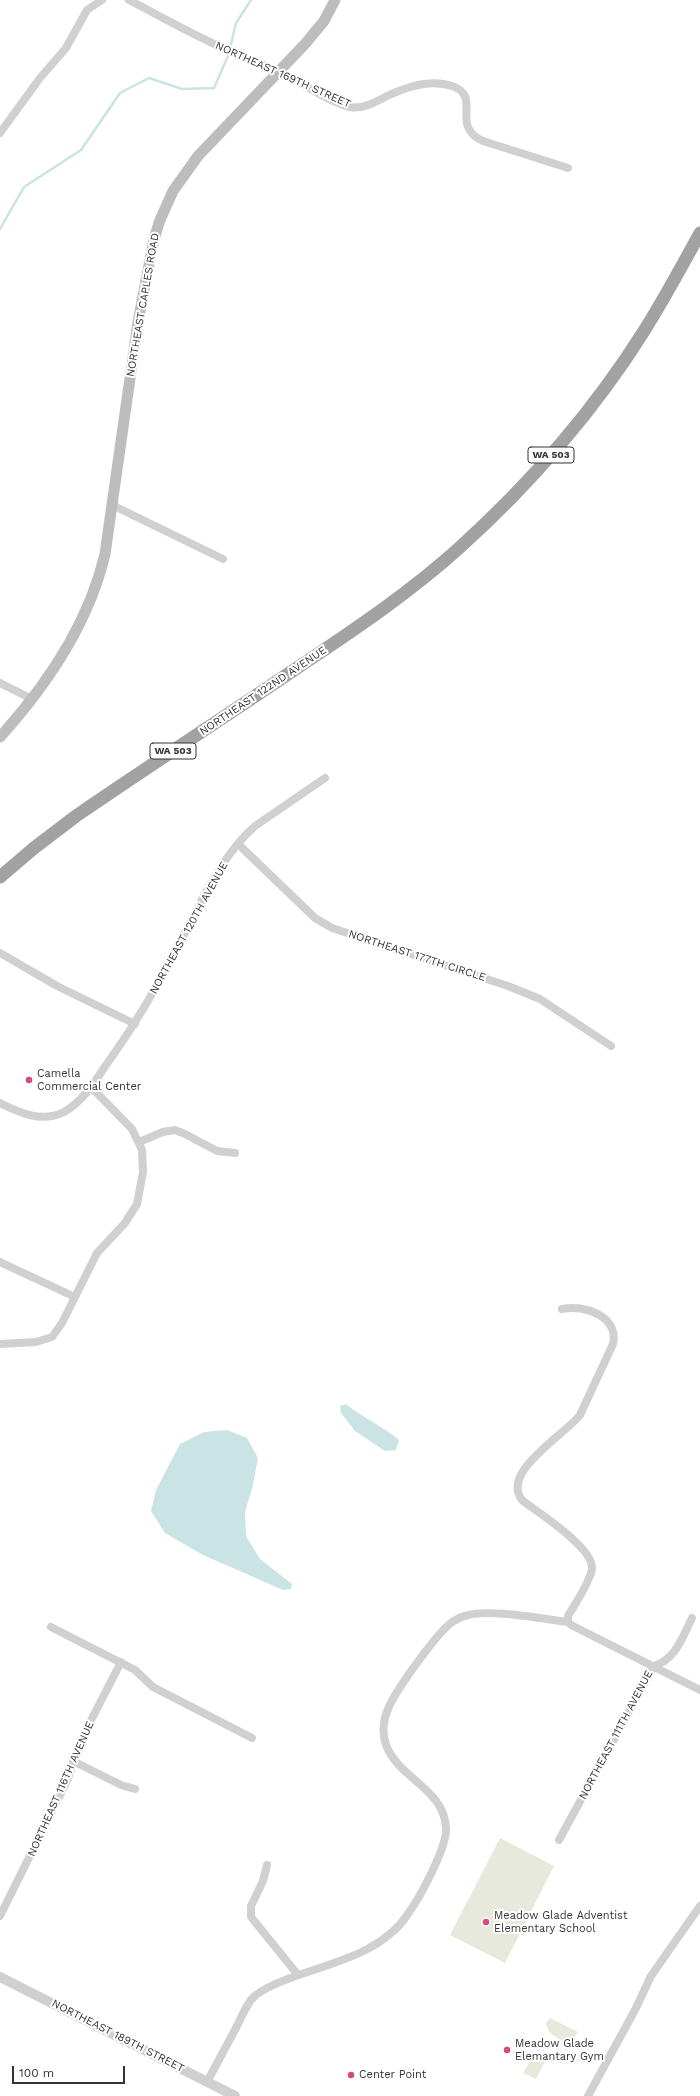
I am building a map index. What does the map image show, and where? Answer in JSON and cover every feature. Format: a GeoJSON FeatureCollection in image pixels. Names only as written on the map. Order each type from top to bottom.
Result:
{"type":"FeatureCollection","features":[{"type":"Feature","properties":{"kind":"highway","name":"NORTHEAST 122ND AVENUE"},"geometry":{"type":"LineString","coordinates":[[0,877],[34,848],[76,816],[351,631],[396,599],[457,550],[500,510],[559,446],[616,373],[643,333],[700,233]]}},
{"type":"Feature","properties":{"kind":"main road","name":"NORTHEAST CAPLES ROAD"},"geometry":{"type":"LineString","coordinates":[[112,505],[138,322],[154,239],[160,220],[173,191],[198,156],[280,72],[318,29],[335,0]]}},
{"type":"Feature","properties":{"kind":"main road"},"geometry":{"type":"LineString","coordinates":[[0,737],[32,699],[62,654],[88,607],[105,554],[112,505]]}},
{"type":"Feature","properties":{"kind":"street"},"geometry":{"type":"LineString","coordinates":[[0,133],[40,78],[66,48],[87,10],[102,0]]}},
{"type":"Feature","properties":{"kind":"street","name":"NORTHEAST 169TH STREET"},"geometry":{"type":"LineString","coordinates":[[129,0],[204,40],[280,72],[352,108],[366,105],[406,88],[419,85],[453,86],[465,95],[467,102],[466,123],[468,131],[473,135],[481,140],[568,168]]}},
{"type":"Feature","properties":{"kind":"street"},"geometry":{"type":"LineString","coordinates":[[112,505],[223,559]]}},
{"type":"Feature","properties":{"kind":"street"},"geometry":{"type":"LineString","coordinates":[[0,683],[32,699]]}},
{"type":"Feature","properties":{"kind":"street","name":"NORTHEAST 120TH AVENUE"},"geometry":{"type":"LineString","coordinates":[[0,1103],[22,1113],[46,1117],[64,1112],[70,1108],[91,1087],[135,1024],[215,877],[238,844],[255,826],[324,778]]}},
{"type":"Feature","properties":{"kind":"street","name":"NORTHEAST 177TH CIRCLE"},"geometry":{"type":"LineString","coordinates":[[238,844],[315,918],[332,928],[508,986],[540,999],[611,1046]]}},
{"type":"Feature","properties":{"kind":"street"},"geometry":{"type":"LineString","coordinates":[[0,953],[57,986],[135,1024]]}},
{"type":"Feature","properties":{"kind":"street"},"geometry":{"type":"LineString","coordinates":[[0,1344],[36,1342],[52,1337],[62,1323],[97,1253],[125,1223],[136,1204],[144,1161],[139,1142],[132,1130],[91,1087]]}},
{"type":"Feature","properties":{"kind":"street"},"geometry":{"type":"LineString","coordinates":[[139,1142],[163,1132],[175,1130],[217,1151],[235,1153]]}},
{"type":"Feature","properties":{"kind":"street"},"geometry":{"type":"LineString","coordinates":[[0,1262],[75,1298]]}},
{"type":"Feature","properties":{"kind":"street"},"geometry":{"type":"LineString","coordinates":[[562,1310],[572,1307],[589,1311],[609,1321],[615,1334],[613,1344],[580,1415],[539,1453],[521,1473],[517,1482],[517,1492],[523,1501],[580,1546],[590,1560],[591,1572],[568,1616],[568,1622]]}},
{"type":"Feature","properties":{"kind":"street"},"geometry":{"type":"LineString","coordinates":[[207,2082],[255,1996],[272,1986],[298,1975],[363,1952],[393,1932],[413,1907],[440,1854],[446,1832],[444,1814],[430,1792],[400,1766],[393,1757],[385,1743],[383,1730],[387,1710],[391,1703],[444,1629],[460,1617],[476,1613],[568,1622],[571,1625],[700,1690]]}},
{"type":"Feature","properties":{"kind":"street","name":"NORTHEAST 111TH AVENUE"},"geometry":{"type":"LineString","coordinates":[[559,1840],[654,1666],[662,1663],[674,1655],[692,1618]]}},
{"type":"Feature","properties":{"kind":"street"},"geometry":{"type":"LineString","coordinates":[[51,1627],[135,1670],[153,1687],[252,1738]]}},
{"type":"Feature","properties":{"kind":"street","name":"NORTHEAST 116TH AVENUE"},"geometry":{"type":"LineString","coordinates":[[0,1916],[63,1788],[84,1734],[121,1662]]}},
{"type":"Feature","properties":{"kind":"street"},"geometry":{"type":"LineString","coordinates":[[73,1761],[121,1785],[135,1789]]}},
{"type":"Feature","properties":{"kind":"street"},"geometry":{"type":"LineString","coordinates":[[267,1865],[263,1881],[251,1906],[251,1917],[298,1975]]}},
{"type":"Feature","properties":{"kind":"street"},"geometry":{"type":"LineString","coordinates":[[588,2096],[635,2010],[651,1976],[700,1906]]}},
{"type":"Feature","properties":{"kind":"street","name":"NORTHEAST 189TH STREET"},"geometry":{"type":"LineString","coordinates":[[0,1977],[235,2096]]}},
{"type":"Feature","properties":{"kind":"shaded area"},"geometry":{"type":"Polygon","coordinates":[[[500,1838],[554,1866],[505,1963],[450,1935],[500,1838]]]}},
{"type":"Feature","properties":{"kind":"shaded area"},"geometry":{"type":"Polygon","coordinates":[[[550,2018],[578,2032],[569,2046],[549,2032],[546,2023],[550,2018]]]}},
{"type":"Feature","properties":{"kind":"shaded area"},"geometry":{"type":"Polygon","coordinates":[[[534,2054],[546,2060],[536,2079],[523,2073],[534,2054]]]}},
{"type":"Feature","properties":{"kind":"water"},"geometry":{"type":"Polygon","coordinates":[[[346,1404],[399,1440],[396,1450],[385,1451],[355,1431],[341,1413],[340,1406],[346,1404]]]}},
{"type":"Feature","properties":{"kind":"water"},"geometry":{"type":"Polygon","coordinates":[[[227,1430],[247,1438],[258,1458],[253,1485],[245,1512],[246,1536],[260,1559],[292,1584],[291,1589],[283,1590],[203,1555],[165,1533],[151,1511],[156,1490],[180,1444],[204,1432],[227,1430]]]}},
{"type":"Feature","properties":{"kind":"waterway"},"geometry":{"type":"LineString","coordinates":[[231,44],[236,23],[251,0]]}},
{"type":"Feature","properties":{"kind":"waterway"},"geometry":{"type":"LineString","coordinates":[[0,229],[24,187],[81,150],[120,93],[149,78],[182,89],[214,88],[228,56]]}},
{"type":"Feature","properties":{"kind":"place","name":"Camella Commercial Center"},"geometry":{"type":"Point","coordinates":[29,1080]}},
{"type":"Feature","properties":{"kind":"place","name":"Meadow Glade Adventist Elementary School"},"geometry":{"type":"Point","coordinates":[486,1922]}},
{"type":"Feature","properties":{"kind":"place","name":"Meadow Glade Elemantary Gym"},"geometry":{"type":"Point","coordinates":[507,2050]}},
{"type":"Feature","properties":{"kind":"place","name":"Center Point"},"geometry":{"type":"Point","coordinates":[351,2075]}}]}
